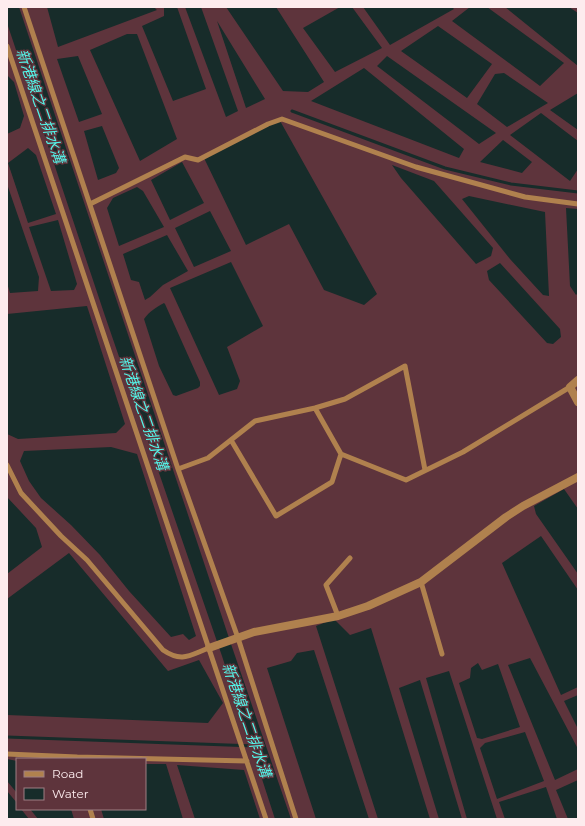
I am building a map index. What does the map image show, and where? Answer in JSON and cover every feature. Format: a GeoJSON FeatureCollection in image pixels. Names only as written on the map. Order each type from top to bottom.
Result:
{"type":"FeatureCollection","features":[{"type":"Feature","properties":{"kind":"street"},"geometry":{"type":"LineString","coordinates":[[578,380],[570,387],[578,402]]}},
{"type":"Feature","properties":{"kind":"street"},"geometry":{"type":"LineString","coordinates":[[210,648],[254,632],[338,616],[368,606],[421,582],[506,518],[524,506],[578,477]]}},
{"type":"Feature","properties":{"kind":"lane"},"geometry":{"type":"LineString","coordinates":[[24,7],[178,469],[238,638],[296,819]]}},
{"type":"Feature","properties":{"kind":"lane"},"geometry":{"type":"LineString","coordinates":[[7,46],[210,648],[266,819]]}},
{"type":"Feature","properties":{"kind":"lane"},"geometry":{"type":"LineString","coordinates":[[90,204],[185,157],[198,160],[268,124],[282,119],[416,168],[525,198],[578,204]]}},
{"type":"Feature","properties":{"kind":"lane"},"geometry":{"type":"LineString","coordinates":[[178,469],[208,458],[255,421],[315,408],[344,399],[405,366],[425,470]]}},
{"type":"Feature","properties":{"kind":"lane"},"geometry":{"type":"LineString","coordinates":[[315,408],[341,454],[406,480],[463,452],[570,387]]}},
{"type":"Feature","properties":{"kind":"lane"},"geometry":{"type":"LineString","coordinates":[[232,440],[276,516],[332,482],[341,454]]}},
{"type":"Feature","properties":{"kind":"lane"},"geometry":{"type":"LineString","coordinates":[[7,465],[21,493],[61,536],[87,560],[163,650],[172,656],[184,658],[210,648]]}},
{"type":"Feature","properties":{"kind":"lane"},"geometry":{"type":"LineString","coordinates":[[338,616],[326,585],[350,558]]}},
{"type":"Feature","properties":{"kind":"lane"},"geometry":{"type":"LineString","coordinates":[[421,582],[442,654]]}},
{"type":"Feature","properties":{"kind":"lane"},"geometry":{"type":"LineString","coordinates":[[7,754],[77,758]]}},
{"type":"Feature","properties":{"kind":"lane"},"geometry":{"type":"LineString","coordinates":[[146,759],[247,761]]}},
{"type":"Feature","properties":{"kind":"water","name":"新港線之二排水溝"},"geometry":{"type":"Polygon","coordinates":[[[7,7],[19,7],[232,647],[291,819],[275,819],[222,656],[105,316],[7,23],[7,7]]]}},
{"type":"Feature","properties":{"kind":"water"},"geometry":{"type":"Polygon","coordinates":[[[47,7],[154,7],[157,10],[58,47],[47,7]]]}},
{"type":"Feature","properties":{"kind":"water"},"geometry":{"type":"Polygon","coordinates":[[[177,7],[206,89],[173,101],[142,26],[164,16],[164,8],[177,7]]]}},
{"type":"Feature","properties":{"kind":"water"},"geometry":{"type":"Polygon","coordinates":[[[185,7],[201,7],[238,111],[226,117],[185,7]]]}},
{"type":"Feature","properties":{"kind":"water"},"geometry":{"type":"Polygon","coordinates":[[[226,7],[276,7],[324,82],[308,92],[283,91],[226,7]]]}},
{"type":"Feature","properties":{"kind":"water"},"geometry":{"type":"Polygon","coordinates":[[[340,7],[352,7],[382,48],[335,72],[303,28],[340,7]]]}},
{"type":"Feature","properties":{"kind":"water"},"geometry":{"type":"Polygon","coordinates":[[[363,7],[452,7],[454,9],[390,45],[363,7]]]}},
{"type":"Feature","properties":{"kind":"water"},"geometry":{"type":"Polygon","coordinates":[[[470,7],[487,7],[564,63],[540,86],[452,21],[470,7]]]}},
{"type":"Feature","properties":{"kind":"water"},"geometry":{"type":"Polygon","coordinates":[[[505,7],[569,7],[578,13],[578,66],[505,7]]]}},
{"type":"Feature","properties":{"kind":"water"},"geometry":{"type":"Polygon","coordinates":[[[217,21],[265,99],[246,108],[217,21]]]}},
{"type":"Feature","properties":{"kind":"water"},"geometry":{"type":"Polygon","coordinates":[[[438,26],[492,64],[467,98],[401,51],[438,26]]]}},
{"type":"Feature","properties":{"kind":"water"},"geometry":{"type":"Polygon","coordinates":[[[127,34],[137,34],[177,139],[140,161],[90,50],[127,34]]]}},
{"type":"Feature","properties":{"kind":"water"},"geometry":{"type":"Polygon","coordinates":[[[78,56],[102,114],[79,122],[57,59],[78,56]]]}},
{"type":"Feature","properties":{"kind":"water"},"geometry":{"type":"Polygon","coordinates":[[[387,56],[496,133],[479,144],[377,66],[387,56]]]}},
{"type":"Feature","properties":{"kind":"water"},"geometry":{"type":"Polygon","coordinates":[[[364,68],[464,149],[459,158],[311,101],[364,68]]]}},
{"type":"Feature","properties":{"kind":"water"},"geometry":{"type":"Polygon","coordinates":[[[504,73],[548,103],[507,127],[477,104],[495,74],[504,73]]]}},
{"type":"Feature","properties":{"kind":"water"},"geometry":{"type":"Polygon","coordinates":[[[7,75],[14,82],[24,116],[20,128],[7,134],[7,75]]]}},
{"type":"Feature","properties":{"kind":"water"},"geometry":{"type":"Polygon","coordinates":[[[578,93],[578,130],[550,110],[578,93]]]}},
{"type":"Feature","properties":{"kind":"water"},"geometry":{"type":"Polygon","coordinates":[[[541,113],[578,141],[578,169],[570,181],[510,135],[541,113]]]}},
{"type":"Feature","properties":{"kind":"water"},"geometry":{"type":"Polygon","coordinates":[[[279,119],[377,294],[364,305],[324,290],[289,224],[246,245],[204,158],[279,119]]]}},
{"type":"Feature","properties":{"kind":"water"},"geometry":{"type":"Polygon","coordinates":[[[102,126],[119,168],[116,173],[98,180],[84,131],[102,126]]]}},
{"type":"Feature","properties":{"kind":"water"},"geometry":{"type":"Polygon","coordinates":[[[503,140],[532,162],[522,173],[480,162],[503,140]]]}},
{"type":"Feature","properties":{"kind":"water"},"geometry":{"type":"Polygon","coordinates":[[[28,148],[36,155],[56,214],[28,223],[8,163],[28,148]]]}},
{"type":"Feature","properties":{"kind":"water"},"geometry":{"type":"Polygon","coordinates":[[[182,162],[204,203],[170,220],[151,180],[182,162]]]}},
{"type":"Feature","properties":{"kind":"water"},"geometry":{"type":"Polygon","coordinates":[[[392,165],[434,181],[493,248],[491,256],[476,264],[401,178],[392,165]]]}},
{"type":"Feature","properties":{"kind":"water"},"geometry":{"type":"Polygon","coordinates":[[[7,184],[39,277],[38,291],[10,293],[7,283],[7,184]]]}},
{"type":"Feature","properties":{"kind":"water"},"geometry":{"type":"Polygon","coordinates":[[[137,187],[143,191],[164,227],[119,246],[107,208],[113,198],[137,187]]]}},
{"type":"Feature","properties":{"kind":"water"},"geometry":{"type":"Polygon","coordinates":[[[469,196],[545,212],[549,296],[543,295],[510,259],[462,199],[469,196]]]}},
{"type":"Feature","properties":{"kind":"water"},"geometry":{"type":"Polygon","coordinates":[[[566,208],[578,209],[578,293],[576,295],[570,286],[566,208]]]}},
{"type":"Feature","properties":{"kind":"water"},"geometry":{"type":"Polygon","coordinates":[[[210,211],[231,251],[194,267],[175,228],[210,211]]]}},
{"type":"Feature","properties":{"kind":"water"},"geometry":{"type":"Polygon","coordinates":[[[58,220],[77,284],[74,290],[51,291],[29,227],[58,220]]]}},
{"type":"Feature","properties":{"kind":"water"},"geometry":{"type":"Polygon","coordinates":[[[167,235],[188,271],[163,285],[145,300],[139,282],[131,280],[123,254],[167,235]]]}},
{"type":"Feature","properties":{"kind":"water"},"geometry":{"type":"Polygon","coordinates":[[[231,262],[263,326],[227,347],[240,381],[237,389],[219,395],[170,288],[231,262]]]}},
{"type":"Feature","properties":{"kind":"water"},"geometry":{"type":"Polygon","coordinates":[[[500,263],[560,329],[561,337],[553,344],[547,343],[489,280],[487,271],[500,263]]]}},
{"type":"Feature","properties":{"kind":"water"},"geometry":{"type":"Polygon","coordinates":[[[164,303],[200,382],[200,386],[198,388],[176,396],[173,395],[159,366],[144,319],[153,310],[164,303]]]}},
{"type":"Feature","properties":{"kind":"water"},"geometry":{"type":"Polygon","coordinates":[[[87,306],[125,424],[116,433],[18,439],[7,434],[7,314],[87,306]]]}},
{"type":"Feature","properties":{"kind":"water"},"geometry":{"type":"Polygon","coordinates":[[[111,447],[137,454],[196,636],[189,640],[183,634],[171,637],[129,591],[100,555],[71,525],[41,498],[29,481],[20,461],[24,451],[111,447]]]}},
{"type":"Feature","properties":{"kind":"water"},"geometry":{"type":"Polygon","coordinates":[[[564,489],[578,509],[578,574],[536,514],[534,506],[564,489]]]}},
{"type":"Feature","properties":{"kind":"water"},"geometry":{"type":"Polygon","coordinates":[[[7,497],[36,528],[42,547],[7,574],[7,497]]]}},
{"type":"Feature","properties":{"kind":"water"},"geometry":{"type":"Polygon","coordinates":[[[541,536],[578,590],[578,687],[561,695],[502,563],[541,536]]]}},
{"type":"Feature","properties":{"kind":"water"},"geometry":{"type":"Polygon","coordinates":[[[69,553],[168,671],[199,660],[223,703],[208,723],[7,715],[7,599],[69,553]]]}},
{"type":"Feature","properties":{"kind":"water"},"geometry":{"type":"Polygon","coordinates":[[[334,619],[350,635],[371,628],[430,819],[378,819],[316,626],[334,619]]]}},
{"type":"Feature","properties":{"kind":"water"},"geometry":{"type":"Polygon","coordinates":[[[314,650],[369,819],[316,819],[267,668],[291,661],[297,653],[314,650]]]}},
{"type":"Feature","properties":{"kind":"water"},"geometry":{"type":"Polygon","coordinates":[[[530,658],[578,749],[578,769],[555,780],[508,665],[530,658]]]}},
{"type":"Feature","properties":{"kind":"water"},"geometry":{"type":"Polygon","coordinates":[[[478,663],[482,670],[498,664],[520,727],[482,739],[477,738],[459,683],[470,678],[471,668],[478,663]]]}},
{"type":"Feature","properties":{"kind":"water"},"geometry":{"type":"Polygon","coordinates":[[[449,671],[497,819],[467,819],[426,678],[449,671]]]}},
{"type":"Feature","properties":{"kind":"water"},"geometry":{"type":"Polygon","coordinates":[[[420,680],[462,819],[439,819],[399,688],[420,680]]]}},
{"type":"Feature","properties":{"kind":"water"},"geometry":{"type":"Polygon","coordinates":[[[578,695],[578,729],[564,701],[578,695]]]}},
{"type":"Feature","properties":{"kind":"water"},"geometry":{"type":"Polygon","coordinates":[[[525,732],[544,781],[497,799],[480,748],[485,743],[525,732]]]}},
{"type":"Feature","properties":{"kind":"water"},"geometry":{"type":"Polygon","coordinates":[[[7,759],[16,761],[16,792],[7,781],[7,759]]]}},
{"type":"Feature","properties":{"kind":"water"},"geometry":{"type":"Polygon","coordinates":[[[146,764],[166,764],[183,819],[104,819],[101,810],[146,810],[146,764]]]}},
{"type":"Feature","properties":{"kind":"water"},"geometry":{"type":"Polygon","coordinates":[[[177,765],[244,770],[260,819],[195,819],[177,765]]]}},
{"type":"Feature","properties":{"kind":"water"},"geometry":{"type":"Polygon","coordinates":[[[578,780],[578,819],[568,819],[556,790],[578,780]]]}},
{"type":"Feature","properties":{"kind":"water"},"geometry":{"type":"Polygon","coordinates":[[[546,787],[557,819],[505,819],[499,802],[546,787]]]}},
{"type":"Feature","properties":{"kind":"water"},"geometry":{"type":"Polygon","coordinates":[[[7,791],[16,802],[16,810],[22,810],[29,819],[7,819],[7,791]]]}},
{"type":"Feature","properties":{"kind":"water"},"geometry":{"type":"Polygon","coordinates":[[[31,810],[71,810],[74,819],[38,819],[31,810]]]}},
{"type":"Feature","properties":{"kind":"waterway"},"geometry":{"type":"LineString","coordinates":[[292,111],[445,168],[511,184],[578,192]]}},
{"type":"Feature","properties":{"kind":"waterway","name":"新港線之二排水溝"},"geometry":{"type":"LineString","coordinates":[[7,737],[255,746]]}}]}
